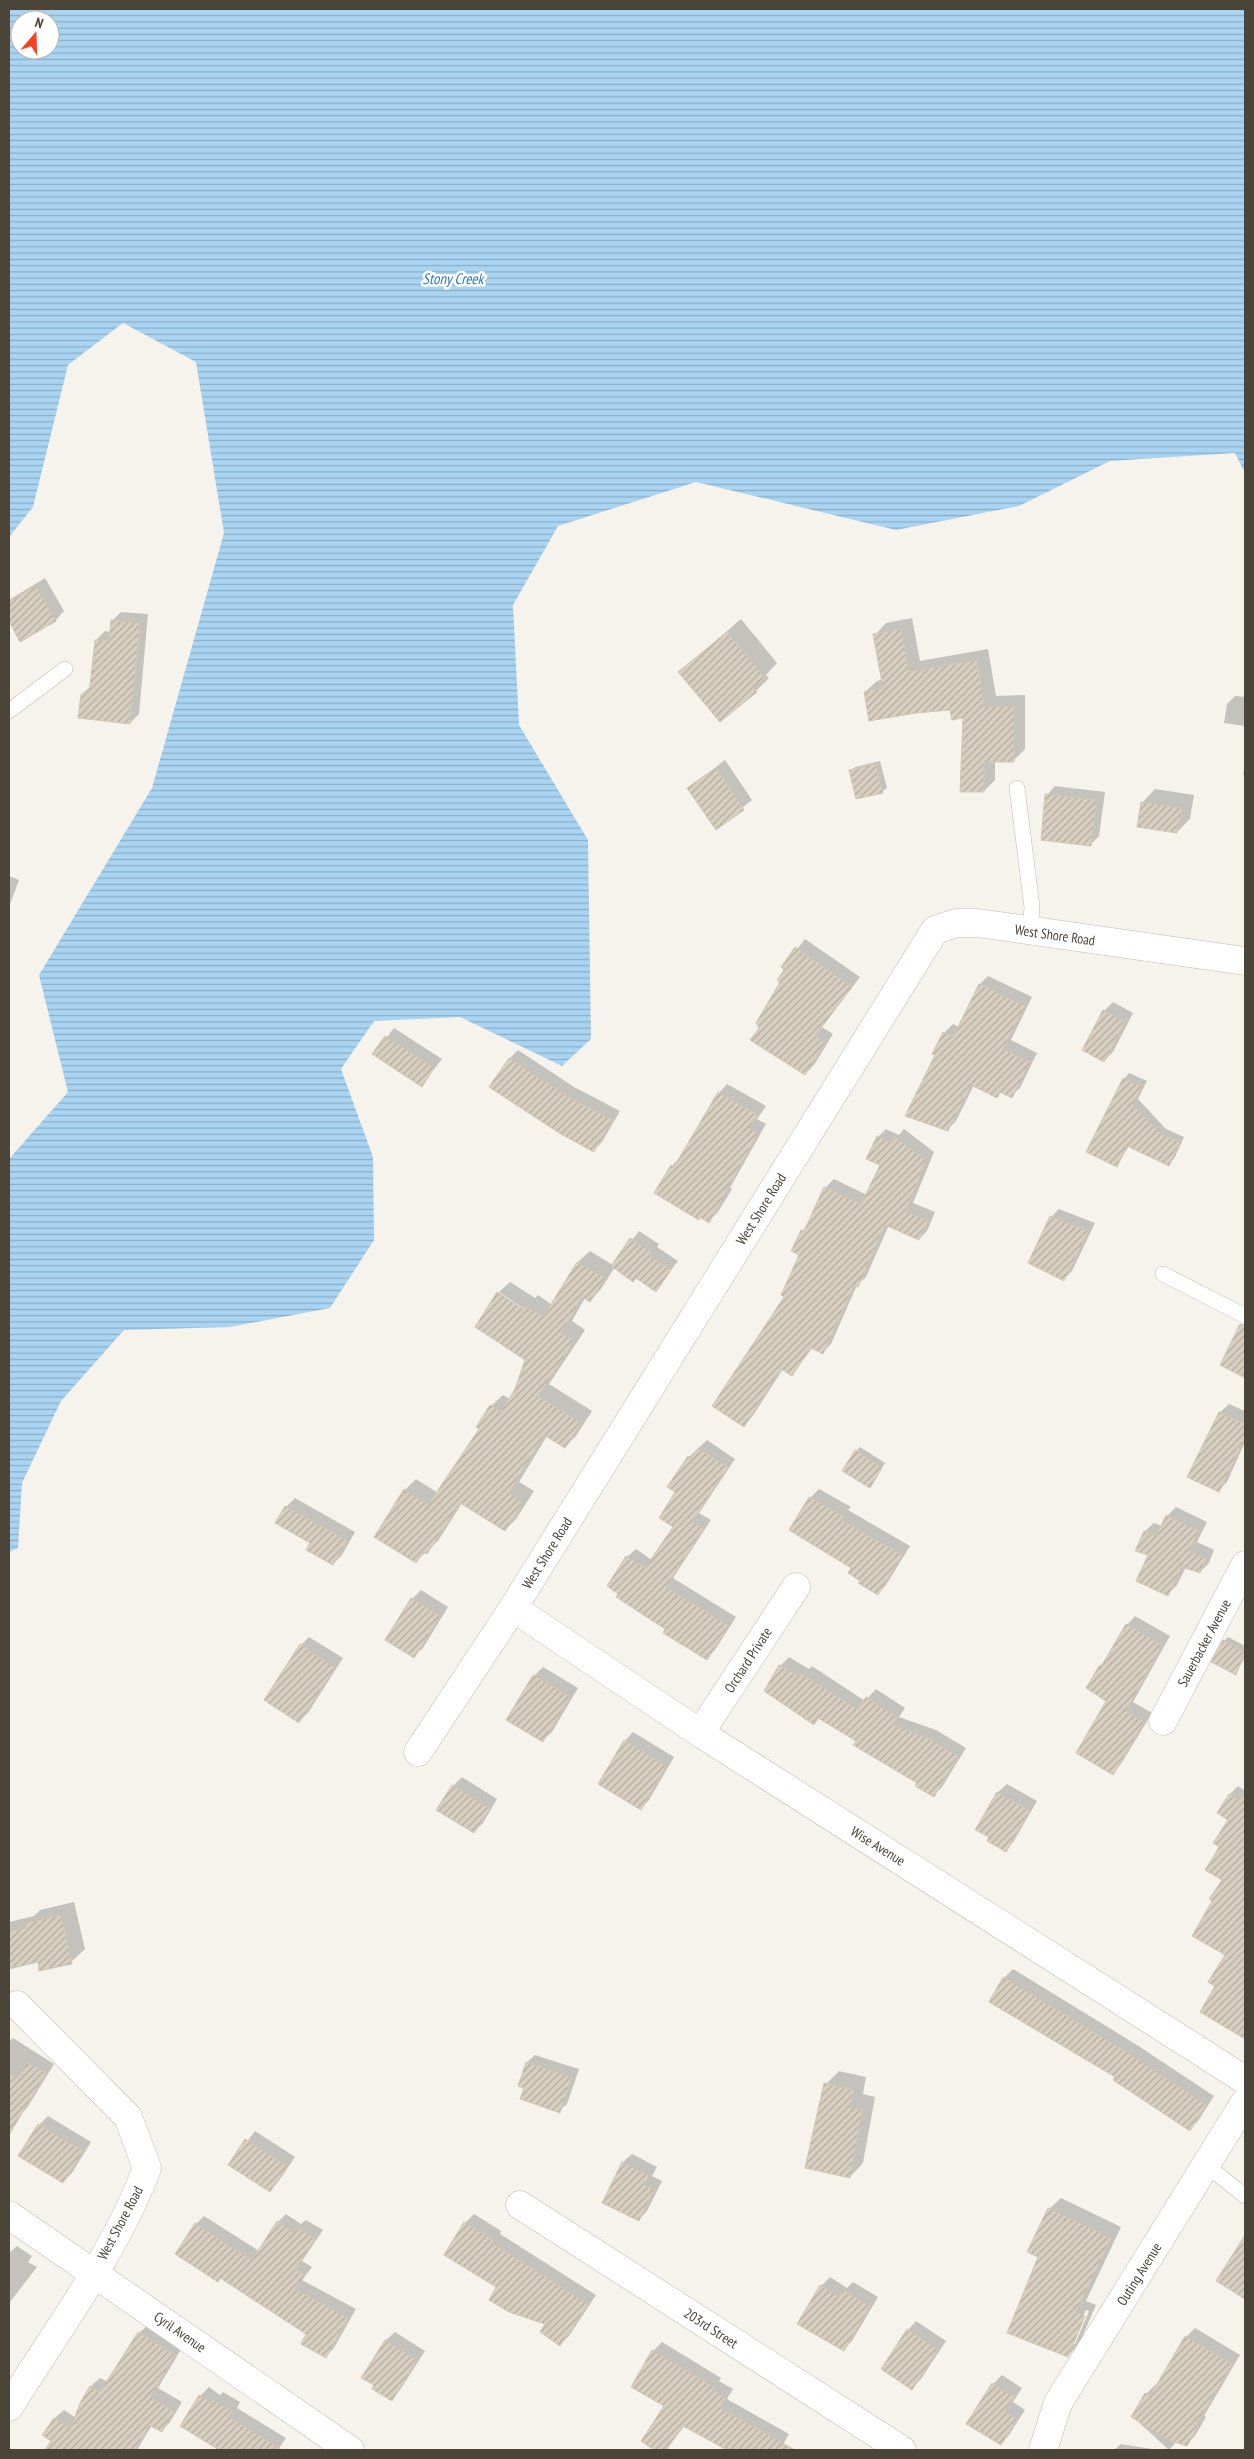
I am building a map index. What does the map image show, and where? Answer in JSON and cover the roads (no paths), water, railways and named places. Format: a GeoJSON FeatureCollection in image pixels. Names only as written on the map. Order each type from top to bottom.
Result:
{"type":"FeatureCollection","features":[{"type":"Feature","properties":{"kind":"street","name":"West Shore Road"},"geometry":{"type":"LineString","coordinates":[[418,1752],[513,1608],[935,930],[956,923],[978,923],[1030,932],[1245,961]]}},
{"type":"Feature","properties":{"kind":"street","name":"Sauerbacker Avenue"},"geometry":{"type":"LineString","coordinates":[[1163,1721],[1245,1565]]}},
{"type":"Feature","properties":{"kind":"street","name":"Orchard Private"},"geometry":{"type":"LineString","coordinates":[[700,1732],[796,1587]]}},
{"type":"Feature","properties":{"kind":"street","name":"Wise Avenue"},"geometry":{"type":"LineString","coordinates":[[513,1608],[700,1732],[1245,2080]]}},
{"type":"Feature","properties":{"kind":"street","name":"West Shore Road"},"geometry":{"type":"LineString","coordinates":[[9,2406],[94,2272],[136,2199],[147,2168],[128,2117],[17,2004]]}},
{"type":"Feature","properties":{"kind":"street","name":"Outing Avenue"},"geometry":{"type":"LineString","coordinates":[[1043,2450],[1058,2403],[1245,2102]]}},
{"type":"Feature","properties":{"kind":"street","name":"203rd Street"},"geometry":{"type":"LineString","coordinates":[[520,2205],[902,2450]]}},
{"type":"Feature","properties":{"kind":"street","name":"Cyril Avenue"},"geometry":{"type":"LineString","coordinates":[[9,2215],[350,2450]]}},
{"type":"Feature","properties":{"kind":"lane"},"geometry":{"type":"LineString","coordinates":[[9,711],[65,669]]}},
{"type":"Feature","properties":{"kind":"lane"},"geometry":{"type":"LineString","coordinates":[[1017,788],[1032,907],[1030,932]]}},
{"type":"Feature","properties":{"kind":"lane"},"geometry":{"type":"LineString","coordinates":[[1163,1274],[1245,1316]]}},
{"type":"Feature","properties":{"kind":"lane"},"geometry":{"type":"LineString","coordinates":[[1206,2165],[1245,2196]]}},
{"type":"Feature","properties":{"kind":"water","name":"Stony Creek"},"geometry":{"type":"Polygon","coordinates":[[[9,9],[1245,9],[1245,473],[1235,453],[1110,461],[1019,506],[896,530],[696,482],[558,526],[513,605],[519,725],[588,840],[591,1039],[562,1066],[460,1017],[374,1021],[341,1069],[373,1157],[374,1240],[330,1308],[230,1327],[124,1330],[61,1401],[22,1483],[18,1548],[9,1552],[9,1159],[68,1092],[39,975],[152,788],[224,533],[196,362],[123,323],[68,365],[33,507],[9,537],[9,9]]]}}]}
